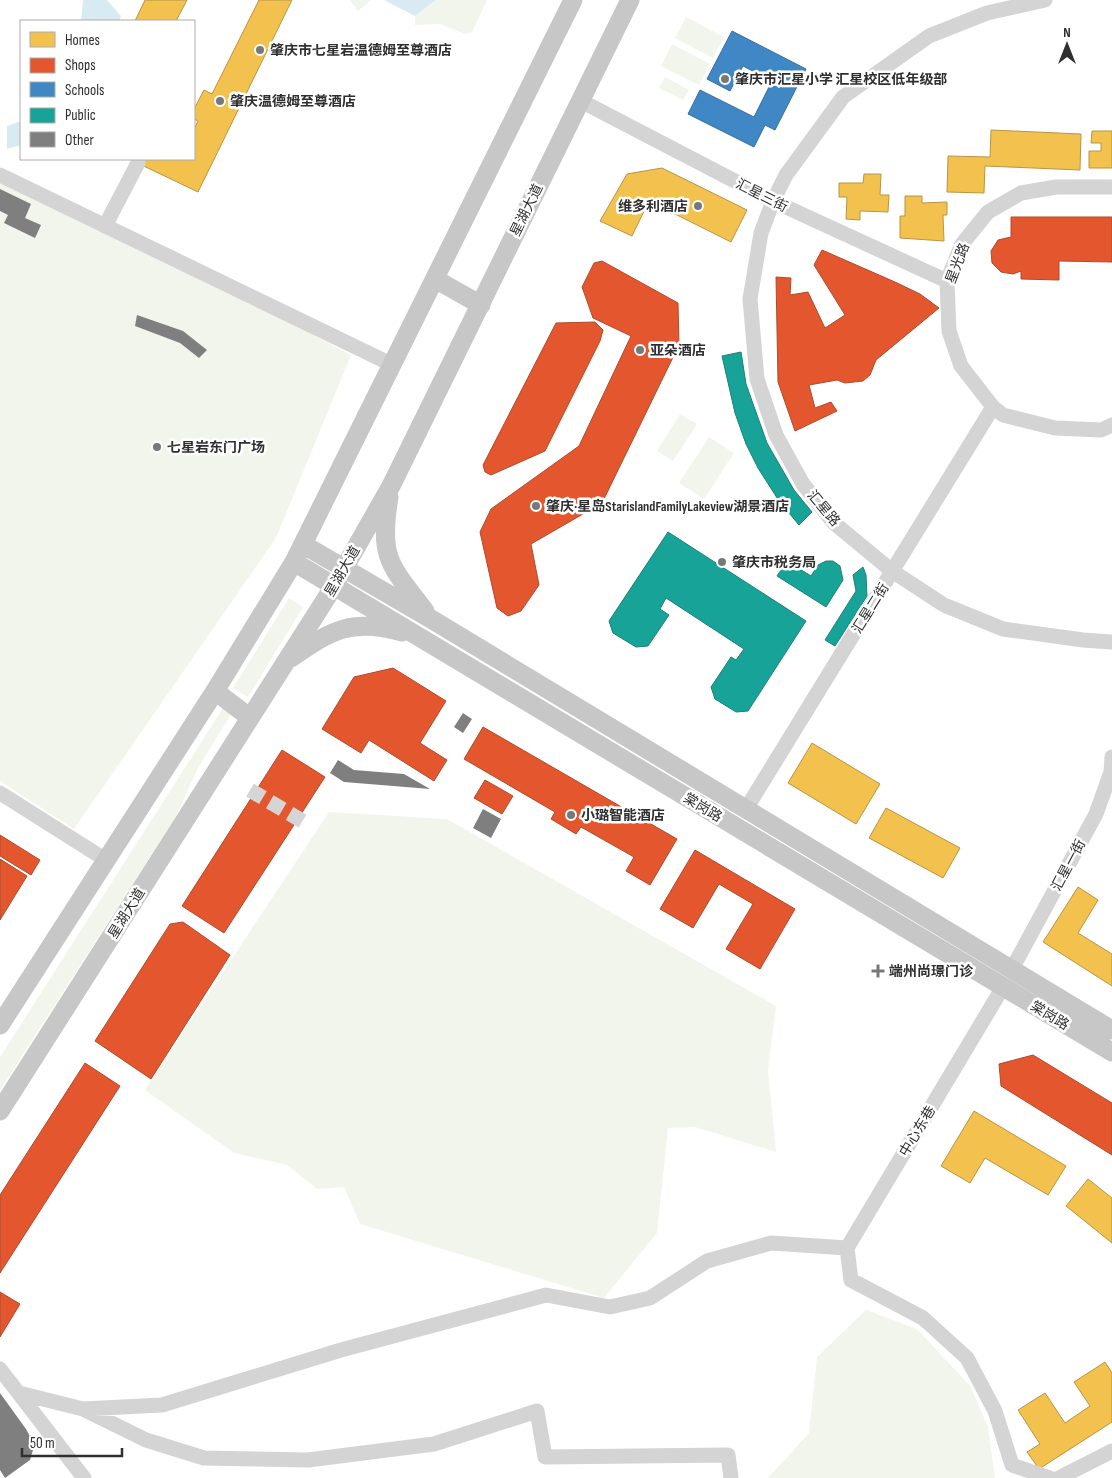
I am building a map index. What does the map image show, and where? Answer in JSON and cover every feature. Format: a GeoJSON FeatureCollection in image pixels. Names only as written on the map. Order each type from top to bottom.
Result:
{"type":"FeatureCollection","features":[{"type":"Feature","properties":{"kind":"main road"},"geometry":{"type":"LineString","coordinates":[[0,1025],[215,691],[304,545],[573,0]]}},
{"type":"Feature","properties":{"kind":"main road","name":"星湖大道"},"geometry":{"type":"LineString","coordinates":[[0,1111],[334,586],[391,486],[630,0]]}},
{"type":"Feature","properties":{"kind":"main road"},"geometry":{"type":"LineString","coordinates":[[435,279],[481,305]]}},
{"type":"Feature","properties":{"kind":"main road"},"geometry":{"type":"LineString","coordinates":[[391,486],[384,536],[386,551],[393,568],[431,619]]}},
{"type":"Feature","properties":{"kind":"main road","name":"棠岗路"},"geometry":{"type":"LineString","coordinates":[[304,545],[431,619],[1112,1030]]}},
{"type":"Feature","properties":{"kind":"main road","name":"棠岗路"},"geometry":{"type":"LineString","coordinates":[[294,562],[1112,1052]]}},
{"type":"Feature","properties":{"kind":"main road"},"geometry":{"type":"LineString","coordinates":[[284,663],[325,635],[344,628],[362,626],[385,628],[420,638]]}},
{"type":"Feature","properties":{"kind":"main road"},"geometry":{"type":"LineString","coordinates":[[215,691],[249,717]]}},
{"type":"Feature","properties":{"kind":"main road"},"geometry":{"type":"LineString","coordinates":[[622,759],[634,741]]}},
{"type":"Feature","properties":{"kind":"street","name":"汇星路"},"geometry":{"type":"LineString","coordinates":[[1045,0],[987,13],[929,36],[843,97],[786,175],[773,201],[761,233],[750,299],[757,378],[776,435],[803,484],[834,524],[892,572],[944,605],[1003,629],[1082,640],[1112,642]]}},
{"type":"Feature","properties":{"kind":"street","name":"汇星三街"},"geometry":{"type":"LineString","coordinates":[[581,100],[773,201],[947,281]]}},
{"type":"Feature","properties":{"kind":"street"},"geometry":{"type":"LineString","coordinates":[[105,226],[138,163]]}},
{"type":"Feature","properties":{"kind":"street"},"geometry":{"type":"LineString","coordinates":[[0,175],[393,365]]}},
{"type":"Feature","properties":{"kind":"street","name":"星光路"},"geometry":{"type":"LineString","coordinates":[[994,407],[961,366],[949,331],[947,281],[962,244],[988,212],[1020,193],[1056,187],[1112,187]]}},
{"type":"Feature","properties":{"kind":"street"},"geometry":{"type":"LineString","coordinates":[[994,407],[1003,415],[1055,428],[1101,430],[1112,425]]}},
{"type":"Feature","properties":{"kind":"street","name":"汇星二街"},"geometry":{"type":"LineString","coordinates":[[746,809],[994,407]]}},
{"type":"Feature","properties":{"kind":"street","name":"汇星一街"},"geometry":{"type":"LineString","coordinates":[[1012,969],[1096,814],[1111,772],[1112,757]]}},
{"type":"Feature","properties":{"kind":"street"},"geometry":{"type":"LineString","coordinates":[[0,793],[106,860]]}},
{"type":"Feature","properties":{"kind":"street","name":"中心东巷"},"geometry":{"type":"LineString","coordinates":[[847,1248],[1003,987]]}},
{"type":"Feature","properties":{"kind":"street"},"geometry":{"type":"LineString","coordinates":[[83,1409],[162,1405],[341,1350],[546,1295],[610,1307],[650,1298],[707,1260],[772,1243],[847,1248],[851,1280],[923,1318],[966,1358],[995,1411],[1012,1465],[1050,1478]]}},
{"type":"Feature","properties":{"kind":"street"},"geometry":{"type":"LineString","coordinates":[[0,1368],[76,1475]]}},
{"type":"Feature","properties":{"kind":"street"},"geometry":{"type":"LineString","coordinates":[[19,1393],[83,1409],[146,1440],[204,1458],[308,1460],[434,1444],[537,1411],[545,1457],[654,1454],[728,1455],[731,1478]]}},
{"type":"Feature","properties":{"kind":"street"},"geometry":{"type":"LineString","coordinates":[[1059,1478],[1112,1451]]}},
{"type":"Feature","properties":{"kind":"shaded area"},"geometry":{"type":"Polygon","coordinates":[[[83,0],[107,0],[121,16],[119,20],[81,20],[83,0]]]}},
{"type":"Feature","properties":{"kind":"shaded area"},"geometry":{"type":"Polygon","coordinates":[[[350,0],[371,0],[358,11],[350,0]]]}},
{"type":"Feature","properties":{"kind":"shaded area"},"geometry":{"type":"Polygon","coordinates":[[[384,0],[436,0],[415,16],[384,0]]]}},
{"type":"Feature","properties":{"kind":"shaded area"},"geometry":{"type":"Polygon","coordinates":[[[436,0],[487,0],[472,32],[465,34],[440,24],[415,25],[415,16],[436,0]]]}},
{"type":"Feature","properties":{"kind":"shaded area"},"geometry":{"type":"Polygon","coordinates":[[[686,17],[724,37],[713,58],[675,38],[686,17]]]}},
{"type":"Feature","properties":{"kind":"shaded area"},"geometry":{"type":"Polygon","coordinates":[[[672,44],[710,64],[699,85],[661,66],[672,44]]]}},
{"type":"Feature","properties":{"kind":"shaded area"},"geometry":{"type":"Polygon","coordinates":[[[665,77],[689,90],[683,100],[659,88],[665,77]]]}},
{"type":"Feature","properties":{"kind":"shaded area"},"geometry":{"type":"Polygon","coordinates":[[[20,121],[20,145],[7,149],[7,126],[20,121]]]}},
{"type":"Feature","properties":{"kind":"shaded area","name":"七星岩东门广场"},"geometry":{"type":"Polygon","coordinates":[[[0,170],[351,355],[276,538],[74,829],[0,781],[0,170]]]}},
{"type":"Feature","properties":{"kind":"shaded area"},"geometry":{"type":"Polygon","coordinates":[[[680,414],[697,424],[673,461],[657,451],[680,414]]]}},
{"type":"Feature","properties":{"kind":"shaded area"},"geometry":{"type":"Polygon","coordinates":[[[709,437],[734,453],[704,499],[679,483],[709,437]]]}},
{"type":"Feature","properties":{"kind":"shaded area"},"geometry":{"type":"Polygon","coordinates":[[[289,598],[303,607],[248,697],[233,688],[289,598]]]}},
{"type":"Feature","properties":{"kind":"shaded area"},"geometry":{"type":"Polygon","coordinates":[[[225,705],[233,711],[198,768],[175,818],[0,1090],[0,1057],[225,705]]]}},
{"type":"Feature","properties":{"kind":"shaded area"},"geometry":{"type":"Polygon","coordinates":[[[329,812],[447,819],[776,1006],[768,1070],[776,1152],[695,1127],[668,1128],[657,1233],[604,1298],[360,1224],[344,1187],[317,1189],[287,1165],[234,1153],[145,1090],[329,812]]]}},
{"type":"Feature","properties":{"kind":"shaded area"},"geometry":{"type":"Polygon","coordinates":[[[866,1310],[917,1329],[970,1386],[988,1427],[995,1478],[768,1478],[809,1433],[817,1357],[866,1310]]]}},
{"type":"Feature","properties":{"kind":"building: Homes"},"geometry":{"type":"Polygon","coordinates":[[[145,0],[187,0],[177,20],[135,20],[145,0]]]}},
{"type":"Feature","properties":{"kind":"building: Homes","name":"肇庆温德姆至尊酒店"},"geometry":{"type":"Polygon","coordinates":[[[259,0],[292,0],[198,192],[131,160],[195,160],[195,127],[198,121],[195,120],[195,107],[204,90],[212,94],[259,0]]]}},
{"type":"Feature","properties":{"kind":"building: Homes"},"geometry":{"type":"Polygon","coordinates":[[[991,130],[1081,134],[1080,170],[985,166],[984,193],[947,192],[948,156],[990,157],[991,130]]]}},
{"type":"Feature","properties":{"kind":"building: Homes"},"geometry":{"type":"Polygon","coordinates":[[[1092,131],[1112,131],[1112,168],[1089,168],[1089,151],[1101,151],[1101,143],[1091,143],[1092,131]]]}},
{"type":"Feature","properties":{"kind":"building: Homes","name":"维多利酒店"},"geometry":{"type":"Polygon","coordinates":[[[662,168],[747,210],[731,242],[649,201],[632,236],[600,221],[627,174],[662,168]]]}},
{"type":"Feature","properties":{"kind":"building: Homes"},"geometry":{"type":"Polygon","coordinates":[[[864,174],[881,174],[880,195],[889,195],[888,212],[860,211],[860,220],[846,219],[847,197],[839,197],[839,183],[863,183],[864,174]]]}},
{"type":"Feature","properties":{"kind":"building: Homes"},"geometry":{"type":"Polygon","coordinates":[[[905,196],[922,196],[922,203],[947,202],[947,215],[943,215],[944,241],[900,238],[900,216],[905,216],[905,196]]]}},
{"type":"Feature","properties":{"kind":"building: Homes"},"geometry":{"type":"Polygon","coordinates":[[[812,743],[880,784],[856,824],[788,783],[812,743]]]}},
{"type":"Feature","properties":{"kind":"building: Homes"},"geometry":{"type":"Polygon","coordinates":[[[886,808],[960,848],[943,878],[869,838],[886,808]]]}},
{"type":"Feature","properties":{"kind":"building: Homes"},"geometry":{"type":"Polygon","coordinates":[[[1078,887],[1098,900],[1078,933],[1112,954],[1112,986],[1043,942],[1078,887]]]}},
{"type":"Feature","properties":{"kind":"building: Homes"},"geometry":{"type":"Polygon","coordinates":[[[974,1111],[1066,1166],[1048,1195],[985,1158],[970,1183],[941,1166],[974,1111]]]}},
{"type":"Feature","properties":{"kind":"building: Homes"},"geometry":{"type":"Polygon","coordinates":[[[1088,1179],[1112,1198],[1112,1243],[1066,1206],[1088,1179]]]}},
{"type":"Feature","properties":{"kind":"building: Homes"},"geometry":{"type":"Polygon","coordinates":[[[1105,1362],[1112,1373],[1112,1422],[1039,1469],[1027,1452],[1040,1444],[1018,1410],[1045,1393],[1065,1423],[1090,1406],[1074,1382],[1105,1362]]]}},
{"type":"Feature","properties":{"kind":"building: Shops"},"geometry":{"type":"Polygon","coordinates":[[[1011,217],[1112,217],[1112,262],[1059,261],[1059,280],[1021,279],[1021,271],[1013,274],[1001,272],[992,263],[991,251],[998,240],[1011,237],[1011,217]]]}},
{"type":"Feature","properties":{"kind":"building: Shops"},"geometry":{"type":"Polygon","coordinates":[[[822,250],[920,294],[939,308],[876,360],[870,375],[863,381],[845,383],[837,380],[809,385],[815,408],[831,402],[837,411],[795,431],[778,382],[776,277],[791,278],[790,295],[808,292],[825,328],[845,315],[814,265],[822,250]]]}},
{"type":"Feature","properties":{"kind":"building: Shops"},"geometry":{"type":"Polygon","coordinates":[[[602,261],[678,303],[679,345],[602,503],[531,544],[539,585],[521,611],[508,616],[497,608],[480,532],[491,509],[579,446],[631,336],[593,318],[582,287],[594,263],[602,261]]]}},
{"type":"Feature","properties":{"kind":"building: Shops"},"geometry":{"type":"Polygon","coordinates":[[[595,322],[603,330],[600,341],[545,451],[491,475],[485,472],[483,465],[556,323],[595,322]]]}},
{"type":"Feature","properties":{"kind":"building: Shops"},"geometry":{"type":"Polygon","coordinates":[[[393,668],[446,701],[420,743],[447,760],[434,781],[369,740],[361,753],[322,729],[354,677],[393,668]]]}},
{"type":"Feature","properties":{"kind":"building: Shops"},"geometry":{"type":"Polygon","coordinates":[[[483,727],[677,839],[650,885],[626,871],[634,857],[581,827],[576,834],[551,819],[555,812],[464,759],[483,727]]]}},
{"type":"Feature","properties":{"kind":"building: Shops"},"geometry":{"type":"Polygon","coordinates":[[[282,750],[325,777],[224,933],[182,906],[282,750]]]}},
{"type":"Feature","properties":{"kind":"building: Shops"},"geometry":{"type":"Polygon","coordinates":[[[485,780],[513,796],[502,814],[474,798],[485,780]]]}},
{"type":"Feature","properties":{"kind":"building: Shops"},"geometry":{"type":"Polygon","coordinates":[[[0,835],[40,860],[31,875],[0,856],[0,835]]]}},
{"type":"Feature","properties":{"kind":"building: Shops"},"geometry":{"type":"Polygon","coordinates":[[[695,850],[795,909],[760,969],[726,949],[753,904],[719,884],[693,928],[660,909],[695,850]]]}},
{"type":"Feature","properties":{"kind":"building: Shops"},"geometry":{"type":"Polygon","coordinates":[[[0,859],[27,876],[0,920],[0,859]]]}},
{"type":"Feature","properties":{"kind":"building: Shops"},"geometry":{"type":"Polygon","coordinates":[[[183,922],[230,955],[151,1079],[95,1041],[170,924],[183,922]]]}},
{"type":"Feature","properties":{"kind":"building: Shops"},"geometry":{"type":"Polygon","coordinates":[[[1033,1055],[1112,1103],[1112,1155],[1001,1086],[999,1064],[1033,1055]]]}},
{"type":"Feature","properties":{"kind":"building: Shops"},"geometry":{"type":"Polygon","coordinates":[[[85,1063],[120,1086],[0,1273],[0,1195],[85,1063]]]}},
{"type":"Feature","properties":{"kind":"building: Shops"},"geometry":{"type":"Polygon","coordinates":[[[0,1292],[20,1304],[0,1337],[0,1292]]]}},
{"type":"Feature","properties":{"kind":"building: Schools"},"geometry":{"type":"Polygon","coordinates":[[[732,31],[806,69],[775,130],[765,125],[754,147],[688,114],[700,90],[754,117],[772,81],[743,66],[730,91],[707,79],[732,31]]]}},
{"type":"Feature","properties":{"kind":"building: Public"},"geometry":{"type":"Polygon","coordinates":[[[741,352],[746,384],[767,443],[794,490],[812,512],[799,525],[779,501],[758,468],[746,444],[735,413],[722,356],[741,352]]]}},
{"type":"Feature","properties":{"kind":"building: Public"},"geometry":{"type":"Polygon","coordinates":[[[668,532],[806,621],[748,711],[736,712],[715,699],[711,687],[731,657],[736,660],[744,649],[666,598],[660,609],[669,615],[648,646],[636,647],[613,633],[609,621],[668,532]]]}},
{"type":"Feature","properties":{"kind":"building: Public"},"geometry":{"type":"Polygon","coordinates":[[[787,561],[811,576],[818,565],[826,561],[833,561],[840,566],[843,580],[826,607],[777,576],[787,561]]]}},
{"type":"Feature","properties":{"kind":"building: Public"},"geometry":{"type":"Polygon","coordinates":[[[863,567],[866,575],[867,596],[835,646],[825,640],[856,591],[853,575],[863,567]]]}},
{"type":"Feature","properties":{"kind":"building: Other"},"geometry":{"type":"Polygon","coordinates":[[[0,189],[31,204],[25,218],[41,225],[35,238],[4,223],[8,215],[0,211],[0,189]]]}},
{"type":"Feature","properties":{"kind":"building: Other"},"geometry":{"type":"Polygon","coordinates":[[[137,315],[183,331],[207,350],[199,358],[180,343],[135,326],[137,315]]]}},
{"type":"Feature","properties":{"kind":"building: Other"},"geometry":{"type":"Polygon","coordinates":[[[463,713],[472,719],[463,733],[454,727],[463,713]]]}},
{"type":"Feature","properties":{"kind":"building: Other"},"geometry":{"type":"Polygon","coordinates":[[[338,760],[354,770],[404,774],[430,789],[344,782],[330,773],[338,760]]]}},
{"type":"Feature","properties":{"kind":"building: Other"},"geometry":{"type":"Polygon","coordinates":[[[483,809],[501,819],[491,838],[473,828],[483,809]]]}},
{"type":"Feature","properties":{"kind":"building: Other"},"geometry":{"type":"Polygon","coordinates":[[[0,1393],[26,1429],[32,1440],[33,1450],[30,1460],[5,1478],[0,1470],[0,1393]]]}},
{"type":"Feature","properties":{"kind":"tunnel"},"geometry":{"type":"LineString","coordinates":[[250,790],[309,825]]}},
{"type":"Feature","properties":{"kind":"place","name":"肇庆市七星岩温德姆至尊酒店"},"geometry":{"type":"Point","coordinates":[260,50]}},
{"type":"Feature","properties":{"kind":"place","name":"肇庆市汇星小学 汇星校区低年级部"},"geometry":{"type":"Point","coordinates":[725,79]}},
{"type":"Feature","properties":{"kind":"place","name":"肇庆温德姆至尊酒店"},"geometry":{"type":"Point","coordinates":[220,101]}},
{"type":"Feature","properties":{"kind":"place","name":"维多利酒店"},"geometry":{"type":"Point","coordinates":[698,206]}},
{"type":"Feature","properties":{"kind":"place","name":"亚朵酒店"},"geometry":{"type":"Point","coordinates":[640,350]}},
{"type":"Feature","properties":{"kind":"place","name":"七星岩东门广场"},"geometry":{"type":"Point","coordinates":[157,447]}},
{"type":"Feature","properties":{"kind":"place","name":"肇庆·星岛StarislandFamilyLakeview湖景酒店"},"geometry":{"type":"Point","coordinates":[536,506]}},
{"type":"Feature","properties":{"kind":"place","name":"肇庆市税务局"},"geometry":{"type":"Point","coordinates":[722,562]}},
{"type":"Feature","properties":{"kind":"place","name":"小璐智能酒店"},"geometry":{"type":"Point","coordinates":[571,815]}},
{"type":"Feature","properties":{"kind":"place","name":"端州尚璟门诊"},"geometry":{"type":"Point","coordinates":[878,971]}}]}
